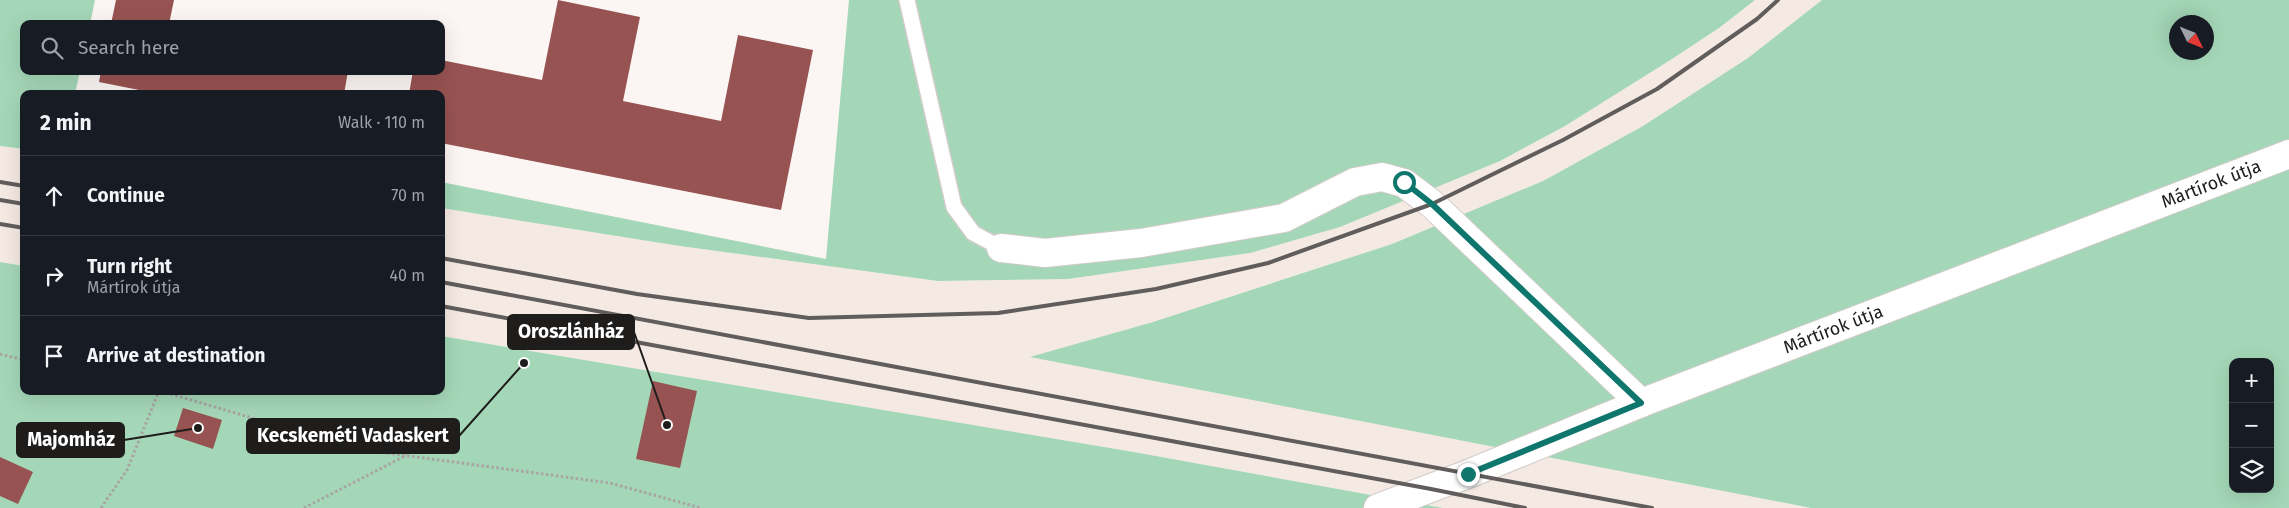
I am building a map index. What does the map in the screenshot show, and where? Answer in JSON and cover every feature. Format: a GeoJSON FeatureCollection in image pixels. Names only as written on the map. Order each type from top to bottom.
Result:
{"type":"FeatureCollection","features":[{"type":"Feature","properties":{"kind":"street","name":"Mártírok útja"},"geometry":{"type":"LineString","coordinates":[[1378,508],[1468,474],[1641,403],[2289,154]]}},
{"type":"Feature","properties":{"kind":"street"},"geometry":{"type":"LineString","coordinates":[[1002,248],[1045,252],[1140,243],[1284,218],[1355,182],[1382,177],[1404,182],[1432,204],[1641,403]]}},
{"type":"Feature","properties":{"kind":"lane"},"geometry":{"type":"LineString","coordinates":[[907,0],[954,207],[973,234],[1002,248]]}},
{"type":"Feature","properties":{"kind":"path"},"geometry":{"type":"LineString","coordinates":[[0,354],[20,359]]}},
{"type":"Feature","properties":{"kind":"path"},"geometry":{"type":"LineString","coordinates":[[101,508],[127,470],[158,395]]}},
{"type":"Feature","properties":{"kind":"path"},"geometry":{"type":"LineString","coordinates":[[174,395],[357,449],[407,454],[610,483],[701,508]]}},
{"type":"Feature","properties":{"kind":"path"},"geometry":{"type":"LineString","coordinates":[[304,508],[407,454]]}},
{"type":"Feature","properties":{"kind":"shaded area"},"geometry":{"type":"Polygon","coordinates":[[[1755,0],[1822,0],[1748,58],[1643,126],[1543,181],[1392,244],[1153,322],[1032,357],[1811,508],[1443,508],[1128,451],[445,337],[445,209],[681,246],[938,281],[1068,279],[1250,253],[1340,227],[1500,161],[1565,126],[1719,28],[1755,0]]]}},
{"type":"Feature","properties":{"kind":"shaded area"},"geometry":{"type":"Polygon","coordinates":[[[0,146],[20,148],[20,265],[0,262],[0,146]]]}},
{"type":"Feature","properties":{"kind":"green space"},"geometry":{"type":"Polygon","coordinates":[[[0,0],[95,0],[91,20],[20,20],[20,75],[79,75],[76,90],[20,90],[20,148],[0,146],[0,0]]]}},
{"type":"Feature","properties":{"kind":"green space"},"geometry":{"type":"Polygon","coordinates":[[[849,0],[1755,0],[1719,28],[1565,126],[1500,161],[1340,227],[1250,253],[1068,279],[938,281],[680,246],[445,209],[445,183],[826,259],[849,0]]]}},
{"type":"Feature","properties":{"kind":"green space"},"geometry":{"type":"Polygon","coordinates":[[[1822,0],[2289,0],[2289,508],[1811,508],[1030,357],[1153,322],[1392,244],[1543,181],[1643,126],[1748,58],[1822,0]]]}},
{"type":"Feature","properties":{"kind":"green space"},"geometry":{"type":"Polygon","coordinates":[[[0,262],[20,265],[20,395],[445,395],[445,337],[1128,451],[1443,508],[0,508],[0,262]]]}},
{"type":"Feature","properties":{"kind":"building"},"geometry":{"type":"Polygon","coordinates":[[[116,0],[174,0],[170,20],[112,20],[116,0]]]}},
{"type":"Feature","properties":{"kind":"building"},"geometry":{"type":"Polygon","coordinates":[[[558,0],[640,17],[623,101],[721,121],[738,35],[813,50],[781,210],[445,144],[445,90],[410,90],[412,75],[445,75],[445,61],[542,80],[558,0]]]}},
{"type":"Feature","properties":{"kind":"building"},"geometry":{"type":"Polygon","coordinates":[[[100,75],[347,75],[345,90],[139,90],[99,82],[100,75]]]}},
{"type":"Feature","properties":{"kind":"building"},"geometry":{"type":"Polygon","coordinates":[[[653,381],[697,391],[680,468],[636,459],[653,381]]]}},
{"type":"Feature","properties":{"kind":"building"},"geometry":{"type":"Polygon","coordinates":[[[183,408],[222,420],[213,449],[174,436],[183,408]]]}},
{"type":"Feature","properties":{"kind":"building"},"geometry":{"type":"Polygon","coordinates":[[[0,457],[33,472],[18,504],[0,496],[0,457]]]}},
{"type":"Feature","properties":{"kind":"railway"},"geometry":{"type":"LineString","coordinates":[[445,259],[637,294],[809,318],[998,313],[1156,289],[1268,263],[1432,204],[1563,140],[1657,89],[1757,19],[1778,0]]}},
{"type":"Feature","properties":{"kind":"railway"},"geometry":{"type":"LineString","coordinates":[[0,182],[20,185]]}},
{"type":"Feature","properties":{"kind":"railway"},"geometry":{"type":"LineString","coordinates":[[0,200],[20,203]]}},
{"type":"Feature","properties":{"kind":"railway"},"geometry":{"type":"LineString","coordinates":[[0,224],[20,227]]}},
{"type":"Feature","properties":{"kind":"railway"},"geometry":{"type":"LineString","coordinates":[[445,283],[1652,508]]}},
{"type":"Feature","properties":{"kind":"railway"},"geometry":{"type":"LineString","coordinates":[[445,307],[1525,508]]}},
{"type":"Feature","properties":{"kind":"place","name":"Kecskeméti Vadaskert"},"geometry":{"type":"Point","coordinates":[524,363]}},
{"type":"Feature","properties":{"kind":"place","name":"Oroszlánház"},"geometry":{"type":"Point","coordinates":[667,425]}},
{"type":"Feature","properties":{"kind":"place","name":"Majomház"},"geometry":{"type":"Point","coordinates":[198,428]}},
{"type":"Feature","properties":{"kind":"route"},"geometry":{"type":"LineString","coordinates":[[1404,182],[1432,204],[1641,403],[1468,474]]}}]}
